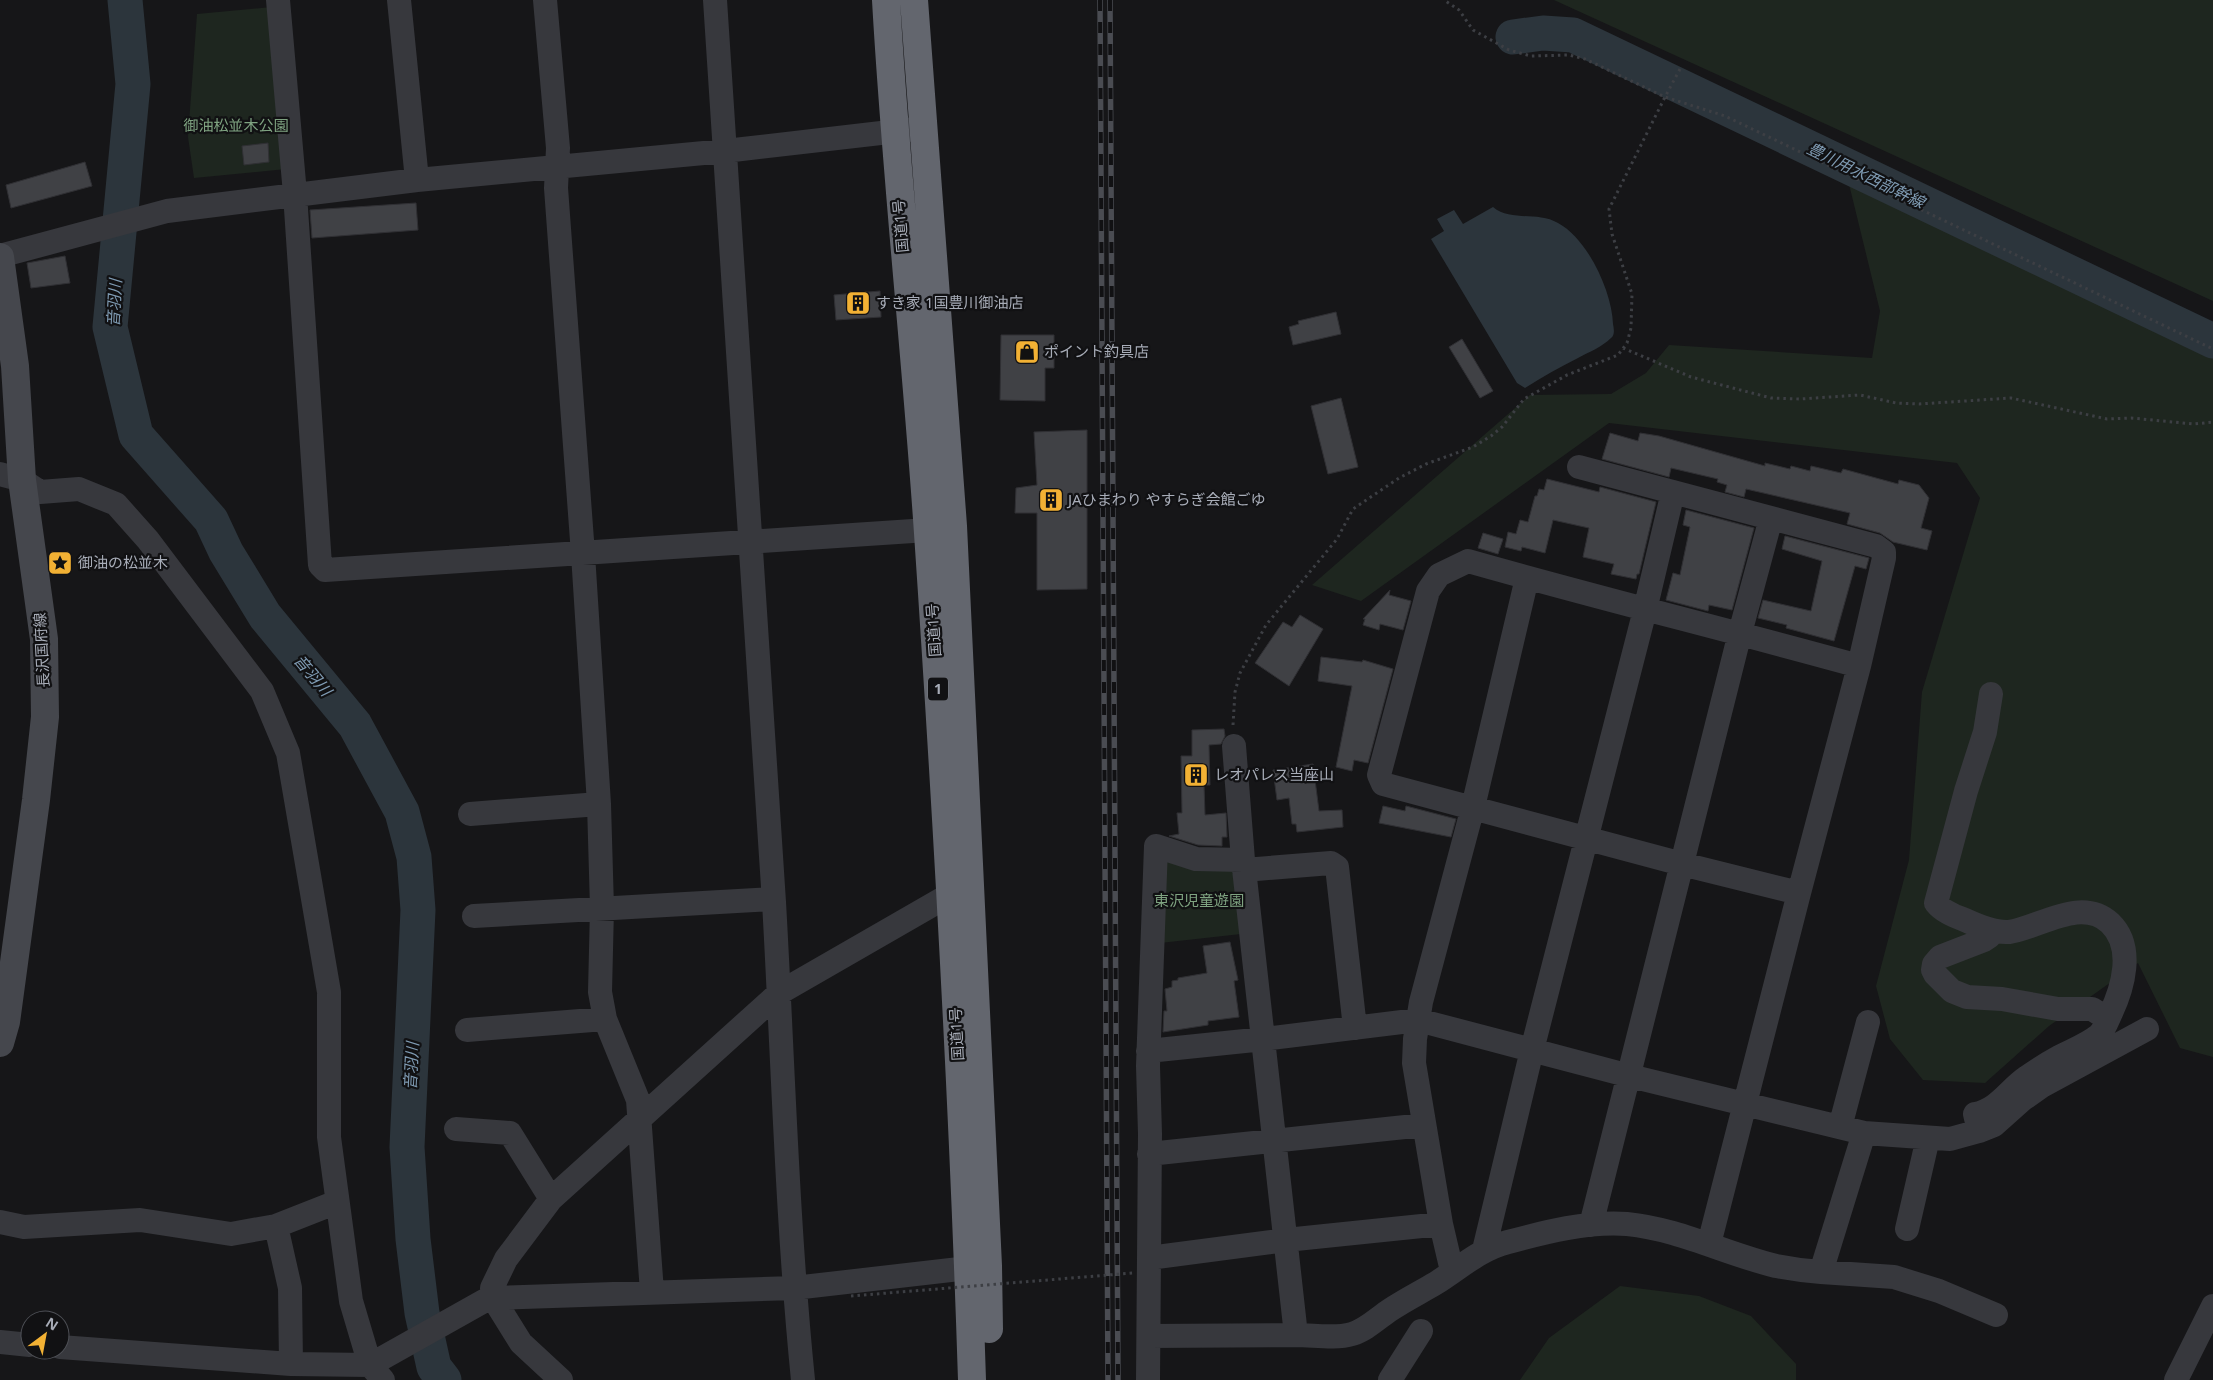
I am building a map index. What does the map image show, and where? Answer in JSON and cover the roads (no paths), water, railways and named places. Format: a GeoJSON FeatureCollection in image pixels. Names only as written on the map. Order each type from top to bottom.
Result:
{"type":"FeatureCollection","features":[{"type":"Feature","properties":{"kind":"highway","name":"国道1号"},"geometry":{"type":"LineString","coordinates":[[886,0],[893,131],[928,530],[951,894],[972,1380]]}},
{"type":"Feature","properties":{"kind":"highway","name":"国道1号"},"geometry":{"type":"LineString","coordinates":[[914,0],[953,526],[988,1266],[989,1380]]}},
{"type":"Feature","properties":{"kind":"main road","name":"長沢国府線"},"geometry":{"type":"LineString","coordinates":[[0,256],[15,366],[11,477],[44,639],[45,718],[36,800],[7,1013],[0,1043]]}},
{"type":"Feature","properties":{"kind":"street"},"geometry":{"type":"LineString","coordinates":[[278,0],[295,194],[320,565],[324,570],[928,530]]}},
{"type":"Feature","properties":{"kind":"street"},"geometry":{"type":"LineString","coordinates":[[399,0],[417,180]]}},
{"type":"Feature","properties":{"kind":"street"},"geometry":{"type":"LineString","coordinates":[[545,0],[558,148],[557,198],[599,804],[602,908],[600,992],[605,1020],[638,1100],[652,1292]]}},
{"type":"Feature","properties":{"kind":"street"},"geometry":{"type":"LineString","coordinates":[[715,0],[774,899],[794,1288],[803,1380]]}},
{"type":"Feature","properties":{"kind":"street"},"geometry":{"type":"LineString","coordinates":[[0,256],[167,211],[417,180],[726,151],[924,128]]}},
{"type":"Feature","properties":{"kind":"street"},"geometry":{"type":"LineString","coordinates":[[1579,467],[1876,546],[1884,552],[1860,666],[1799,892],[1709,1244]]}},
{"type":"Feature","properties":{"kind":"street"},"geometry":{"type":"LineString","coordinates":[[11,477],[40,492],[79,489],[116,504],[148,540],[262,690],[288,753],[329,992],[328,1137],[351,1301],[379,1368]]}},
{"type":"Feature","properties":{"kind":"street"},"geometry":{"type":"LineString","coordinates":[[1484,1250],[1532,1050],[1645,610],[1673,492]]}},
{"type":"Feature","properties":{"kind":"street"},"geometry":{"type":"LineString","coordinates":[[1591,1225],[1740,633],[1771,518]]}},
{"type":"Feature","properties":{"kind":"street"},"geometry":{"type":"LineString","coordinates":[[1799,892],[1682,864],[1383,784],[1379,775],[1428,591],[1439,575],[1468,561],[1645,610],[1740,633],[1860,666]]}},
{"type":"Feature","properties":{"kind":"street"},"geometry":{"type":"LineString","coordinates":[[1452,1271],[1441,1224],[1424,1125],[1414,1062],[1415,1039],[1418,1020],[1473,807],[1527,578]]}},
{"type":"Feature","properties":{"kind":"street"},"geometry":{"type":"LineString","coordinates":[[1978,1131],[1975,1114],[1996,1105],[2017,1085],[2048,1063],[2092,1041],[2103,1031],[2120,991],[2124,968],[2121,940],[2109,922],[2092,912],[2080,912],[2048,918],[2011,931],[1992,930],[1948,913],[1936,903],[1966,791],[1983,738],[1991,694]]}},
{"type":"Feature","properties":{"kind":"street"},"geometry":{"type":"LineString","coordinates":[[1234,746],[1243,865],[1296,1335]]}},
{"type":"Feature","properties":{"kind":"street"},"geometry":{"type":"LineString","coordinates":[[470,814],[599,804]]}},
{"type":"Feature","properties":{"kind":"street"},"geometry":{"type":"LineString","coordinates":[[1148,1380],[1149,1336],[1141,1266],[1149,1154],[1148,1051],[1156,846],[1196,859],[1243,865],[1330,864],[1337,867],[1355,1028]]}},
{"type":"Feature","properties":{"kind":"street"},"geometry":{"type":"LineString","coordinates":[[488,1299],[506,1259],[551,1199],[779,993],[951,894]]}},
{"type":"Feature","properties":{"kind":"street"},"geometry":{"type":"LineString","coordinates":[[474,916],[774,899]]}},
{"type":"Feature","properties":{"kind":"street"},"geometry":{"type":"LineString","coordinates":[[1992,930],[1990,936],[1984,940],[1940,957],[1934,964],[1933,970],[1935,974],[1952,990],[1967,997],[2002,999],[2058,1009],[2092,1009],[2108,1019]]}},
{"type":"Feature","properties":{"kind":"street"},"geometry":{"type":"LineString","coordinates":[[467,1030],[605,1020]]}},
{"type":"Feature","properties":{"kind":"street"},"geometry":{"type":"LineString","coordinates":[[1148,1051],[1418,1020],[1744,1105],[1864,1133],[1928,1138],[1958,1138],[1994,1125],[2022,1100],[2042,1086],[2147,1029]]}},
{"type":"Feature","properties":{"kind":"street"},"geometry":{"type":"LineString","coordinates":[[1840,1127],[1868,1022]]}},
{"type":"Feature","properties":{"kind":"street"},"geometry":{"type":"LineString","coordinates":[[1149,1154],[1424,1125]]}},
{"type":"Feature","properties":{"kind":"street"},"geometry":{"type":"LineString","coordinates":[[456,1129],[510,1133],[551,1199]]}},
{"type":"Feature","properties":{"kind":"street"},"geometry":{"type":"LineString","coordinates":[[1821,1272],[1864,1133]]}},
{"type":"Feature","properties":{"kind":"street"},"geometry":{"type":"LineString","coordinates":[[1907,1229],[1928,1138]]}},
{"type":"Feature","properties":{"kind":"street"},"geometry":{"type":"LineString","coordinates":[[0,1222],[24,1227],[140,1220],[231,1234],[276,1226],[338,1202]]}},
{"type":"Feature","properties":{"kind":"street"},"geometry":{"type":"LineString","coordinates":[[1141,1266],[1286,1240],[1441,1224]]}},
{"type":"Feature","properties":{"kind":"street"},"geometry":{"type":"LineString","coordinates":[[1149,1336],[1343,1336],[1361,1331],[1392,1308],[1437,1282],[1484,1250],[1505,1242],[1540,1234],[1608,1224],[1635,1225],[1709,1244],[1776,1266],[1821,1272],[1894,1277],[1934,1289],[1996,1315]]}},
{"type":"Feature","properties":{"kind":"street"},"geometry":{"type":"LineString","coordinates":[[276,1226],[290,1288],[291,1364]]}},
{"type":"Feature","properties":{"kind":"street"},"geometry":{"type":"LineString","coordinates":[[70,1348],[291,1364],[379,1368],[488,1299],[794,1288],[968,1268]]}},
{"type":"Feature","properties":{"kind":"street"},"geometry":{"type":"LineString","coordinates":[[488,1299],[521,1342],[561,1380]]}},
{"type":"Feature","properties":{"kind":"street"},"geometry":{"type":"LineString","coordinates":[[2176,1380],[2213,1306]]}},
{"type":"Feature","properties":{"kind":"street"},"geometry":{"type":"LineString","coordinates":[[1390,1380],[1421,1331]]}},
{"type":"Feature","properties":{"kind":"street"},"geometry":{"type":"LineString","coordinates":[[0,1342],[20,1344]]}},
{"type":"Feature","properties":{"kind":"waterway","name":"音羽川"},"geometry":{"type":"LineString","coordinates":[[125,0],[133,84],[110,327],[136,435],[211,520],[226,552],[265,616],[355,725],[402,812],[414,857],[418,910],[407,1147],[413,1239],[422,1313],[434,1367],[444,1380]]}},
{"type":"Feature","properties":{"kind":"waterway","name":"豊川用水西部幹線"},"geometry":{"type":"LineString","coordinates":[[1513,37],[1543,33],[1573,35],[2213,341]]}},
{"type":"Feature","properties":{"kind":"railway"},"geometry":{"type":"LineString","coordinates":[[1100,0],[1108,1380]]}},
{"type":"Feature","properties":{"kind":"railway"},"geometry":{"type":"LineString","coordinates":[[1110,0],[1118,1380]]}},
{"type":"Feature","properties":{"kind":"place","name":"すき家 1国豊川御油店"},"geometry":{"type":"Point","coordinates":[858,303]}},
{"type":"Feature","properties":{"kind":"place","name":"ポイント釣具店"},"geometry":{"type":"Point","coordinates":[1027,352]}},
{"type":"Feature","properties":{"kind":"place","name":"JAひまわり やすらぎ会館ごゆ"},"geometry":{"type":"Point","coordinates":[1051,500]}},
{"type":"Feature","properties":{"kind":"place","name":"御油の松並木"},"geometry":{"type":"Point","coordinates":[60,563]}},
{"type":"Feature","properties":{"kind":"place","name":"レオパレス当座山"},"geometry":{"type":"Point","coordinates":[1196,775]}},
{"type":"Feature","properties":{"kind":"park label","name":"御油松並木公園"},"geometry":{"type":"Point","coordinates":[236,126]}},
{"type":"Feature","properties":{"kind":"park label","name":"東沢児童遊園"},"geometry":{"type":"Point","coordinates":[1199,901]}}]}
